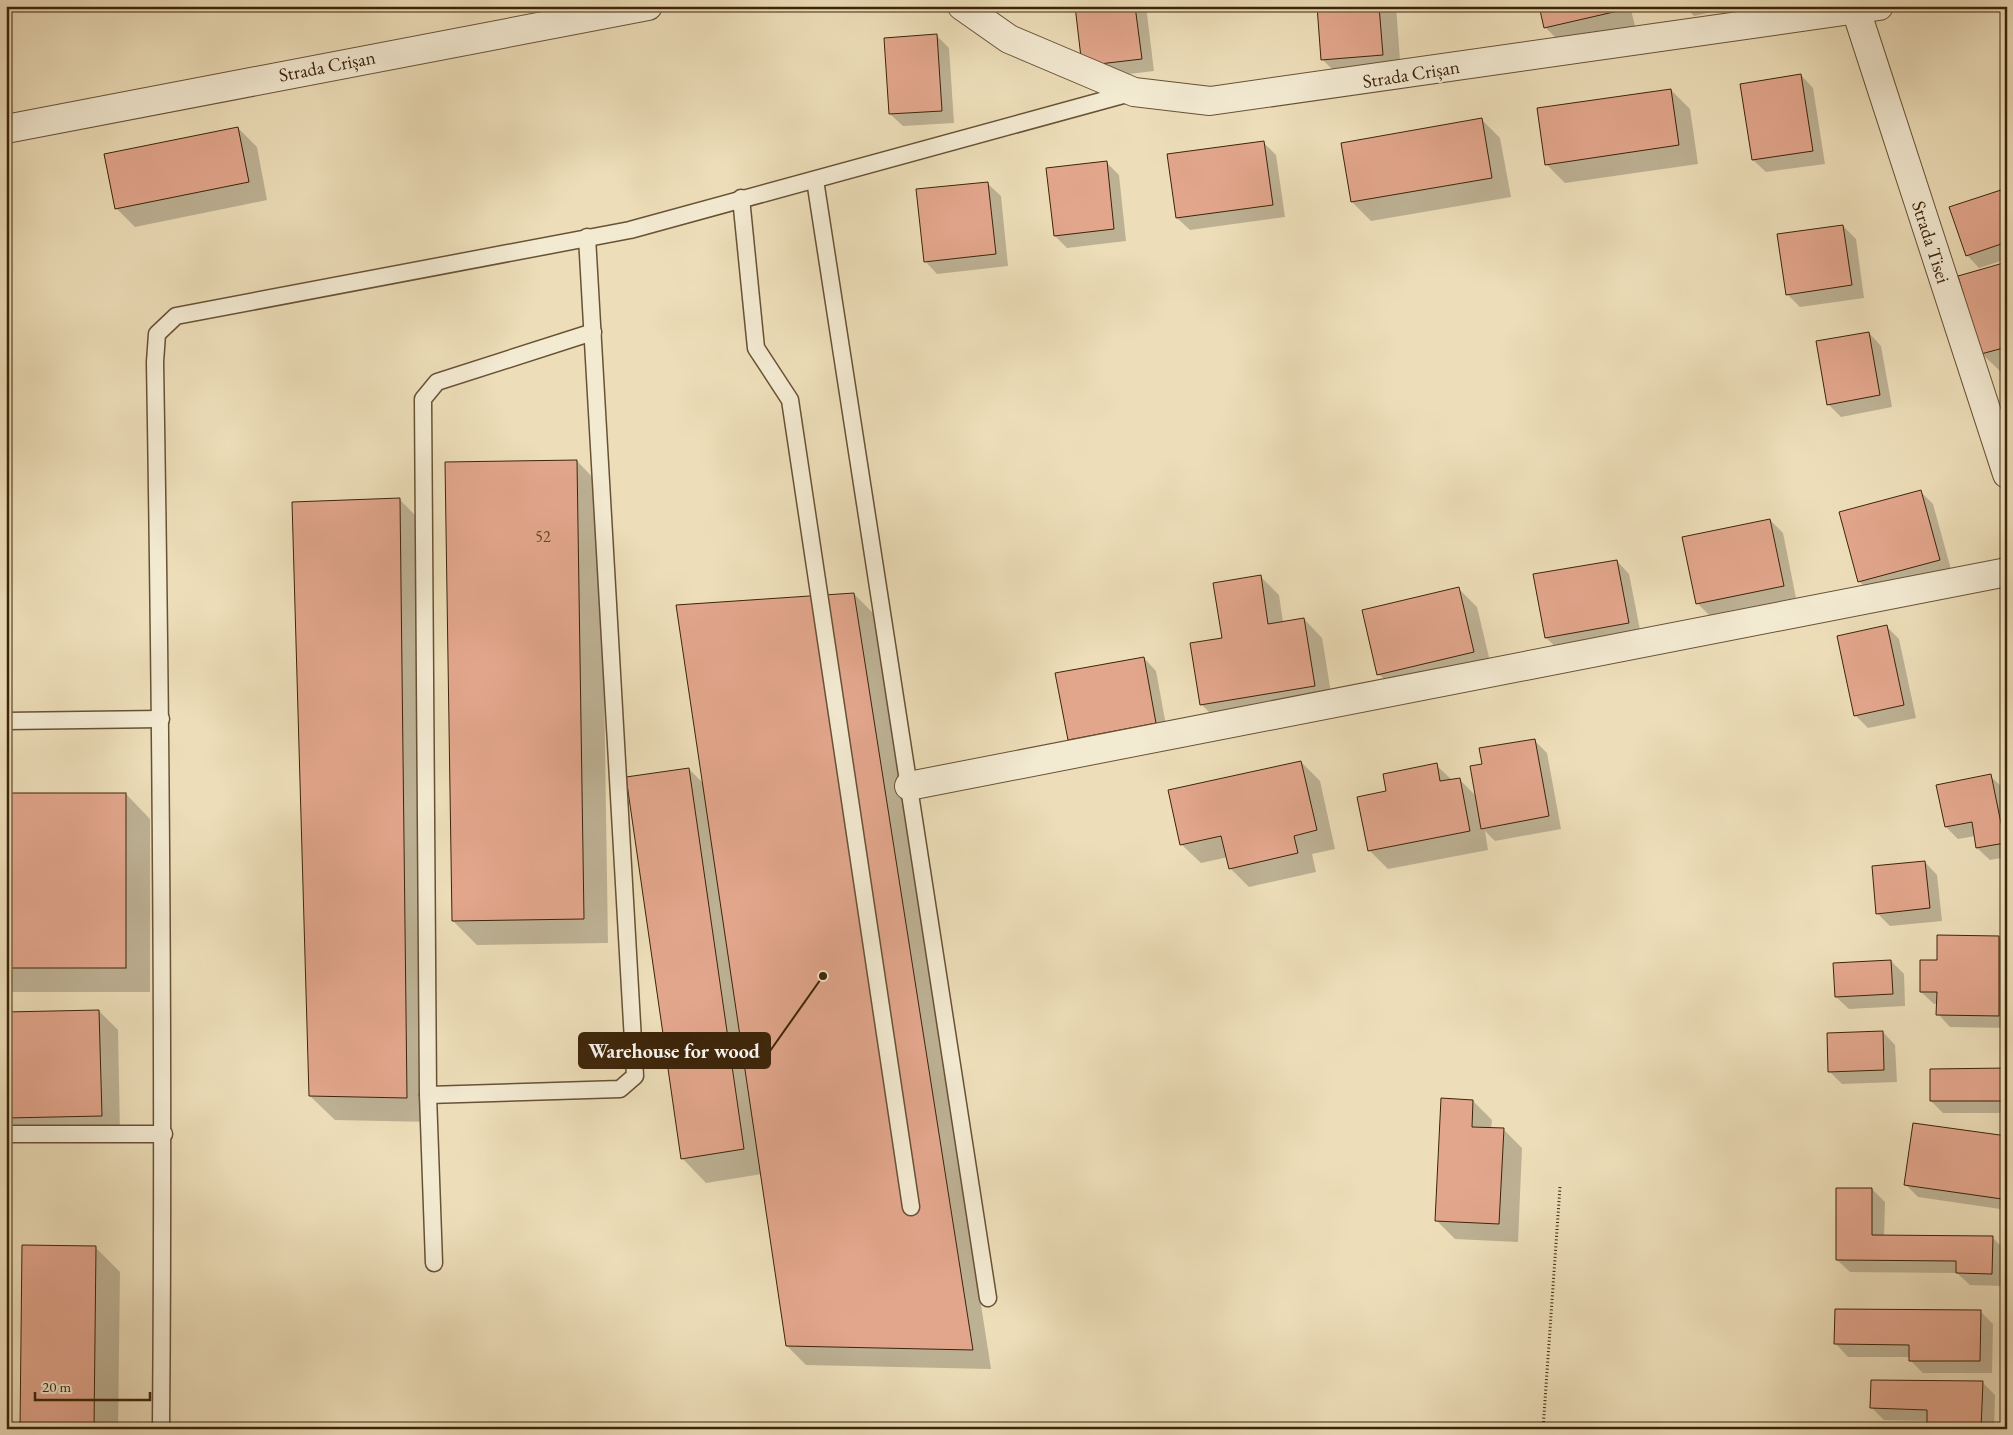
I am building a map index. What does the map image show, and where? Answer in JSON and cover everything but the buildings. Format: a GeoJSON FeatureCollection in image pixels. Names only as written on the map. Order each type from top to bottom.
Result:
{"type":"FeatureCollection","features":[{"type":"Feature","properties":{"kind":"street","name":"Strada Crișan"},"geometry":{"type":"LineString","coordinates":[[6,128],[648,6]]}},
{"type":"Feature","properties":{"kind":"street","name":"Strada Crișan"},"geometry":{"type":"LineString","coordinates":[[962,6],[1009,39],[1134,92],[1210,101],[1868,8]]}},
{"type":"Feature","properties":{"kind":"street","name":"Strada Tisei"},"geometry":{"type":"LineString","coordinates":[[1868,8],[2007,474]]}},
{"type":"Feature","properties":{"kind":"street"},"geometry":{"type":"LineString","coordinates":[[908,786],[2007,572]]}},
{"type":"Feature","properties":{"kind":"lane"},"geometry":{"type":"LineString","coordinates":[[161,1429],[164,1134],[161,719],[155,362],[157,334],[176,316],[630,230],[741,198],[815,180],[1134,92]]}},
{"type":"Feature","properties":{"kind":"lane"},"geometry":{"type":"LineString","coordinates":[[815,180],[988,1298]]}},
{"type":"Feature","properties":{"kind":"lane"},"geometry":{"type":"LineString","coordinates":[[741,198],[756,348],[790,400],[911,1207]]}},
{"type":"Feature","properties":{"kind":"lane"},"geometry":{"type":"LineString","coordinates":[[428,1096],[620,1089],[635,1076],[587,237]]}},
{"type":"Feature","properties":{"kind":"lane"},"geometry":{"type":"LineString","coordinates":[[434,1263],[428,1096],[423,399],[438,382],[593,332]]}},
{"type":"Feature","properties":{"kind":"lane"},"geometry":{"type":"LineString","coordinates":[[6,721],[161,719]]}},
{"type":"Feature","properties":{"kind":"lane"},"geometry":{"type":"LineString","coordinates":[[6,1134],[164,1134]]}},
{"type":"Feature","properties":{"kind":"path"},"geometry":{"type":"LineString","coordinates":[[1543,1429],[1560,1187]]}},
{"type":"Feature","properties":{"kind":"place","name":"Warehouse for wood"},"geometry":{"type":"Point","coordinates":[823,976]}}]}
